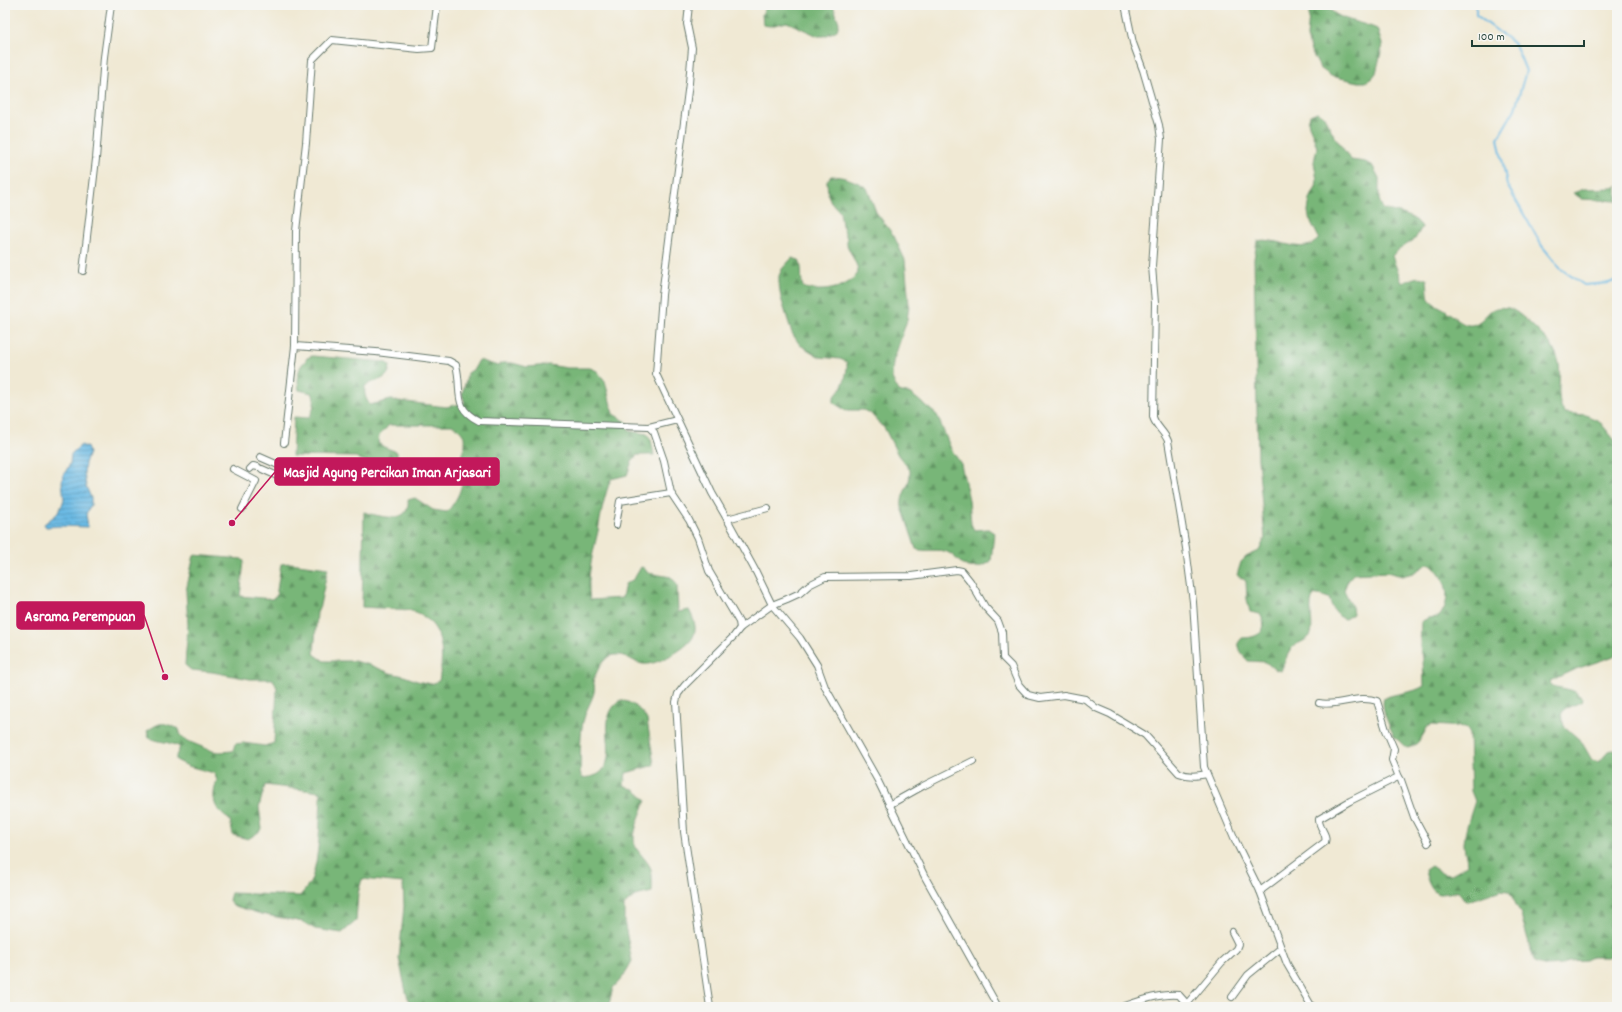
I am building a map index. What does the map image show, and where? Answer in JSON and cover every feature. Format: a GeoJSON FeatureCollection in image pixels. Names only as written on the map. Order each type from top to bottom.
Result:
{"type":"FeatureCollection","features":[{"type":"Feature","properties":{"kind":"street"},"geometry":{"type":"LineString","coordinates":[[83,271],[96,159],[104,57],[111,5]]}},
{"type":"Feature","properties":{"kind":"street"},"geometry":{"type":"LineString","coordinates":[[284,443],[295,346],[296,231],[306,143],[312,60],[332,40],[419,49],[432,48],[437,5]]}},
{"type":"Feature","properties":{"kind":"street"},"geometry":{"type":"LineString","coordinates":[[689,5],[687,24],[692,48],[689,83],[662,296],[656,374],[712,493],[756,572],[772,605],[800,638],[817,665],[825,687],[856,745],[877,778],[925,877],[998,1007]]}},
{"type":"Feature","properties":{"kind":"street"},"geometry":{"type":"LineString","coordinates":[[1126,5],[1133,43],[1143,70],[1159,125],[1160,140],[1152,266],[1155,303],[1153,417],[1155,424],[1166,435],[1168,441],[1186,548],[1193,602],[1204,767],[1236,842],[1260,891],[1287,964],[1312,1007]]}},
{"type":"Feature","properties":{"kind":"street"},"geometry":{"type":"LineString","coordinates":[[295,346],[376,352],[450,361],[456,365],[461,406],[465,412],[479,421],[649,427],[677,420]]}},
{"type":"Feature","properties":{"kind":"street"},"geometry":{"type":"LineString","coordinates":[[649,427],[654,432],[664,461],[671,493],[689,520],[698,538],[709,571],[739,622],[740,628]]}},
{"type":"Feature","properties":{"kind":"street"},"geometry":{"type":"LineString","coordinates":[[260,457],[265,466],[277,470]]}},
{"type":"Feature","properties":{"kind":"street"},"geometry":{"type":"LineString","coordinates":[[249,473],[253,466],[265,466],[277,470],[284,479]]}},
{"type":"Feature","properties":{"kind":"street"},"geometry":{"type":"LineString","coordinates":[[233,469],[249,473],[256,481],[242,509]]}},
{"type":"Feature","properties":{"kind":"street"},"geometry":{"type":"LineString","coordinates":[[616,525],[620,502],[671,493]]}},
{"type":"Feature","properties":{"kind":"street"},"geometry":{"type":"LineString","coordinates":[[727,519],[768,508]]}},
{"type":"Feature","properties":{"kind":"street"},"geometry":{"type":"LineString","coordinates":[[710,1007],[684,832],[676,702],[678,694],[685,685],[734,636],[740,628],[772,605],[800,593],[809,585],[825,578],[911,576],[953,570],[962,572],[970,581],[985,607],[998,620],[1002,632],[1003,658],[1011,666],[1020,688],[1028,696],[1040,698],[1064,695],[1081,697],[1096,708],[1110,714],[1145,735],[1179,773],[1185,776],[1207,774]]}},
{"type":"Feature","properties":{"kind":"street"},"geometry":{"type":"LineString","coordinates":[[1319,703],[1326,705],[1369,699],[1377,701],[1386,730],[1394,748],[1392,760],[1414,817],[1428,842]]}},
{"type":"Feature","properties":{"kind":"street"},"geometry":{"type":"LineString","coordinates":[[889,805],[973,761]]}},
{"type":"Feature","properties":{"kind":"street"},"geometry":{"type":"LineString","coordinates":[[1260,891],[1325,842],[1326,837],[1318,822],[1319,819],[1350,800],[1399,777]]}},
{"type":"Feature","properties":{"kind":"street"},"geometry":{"type":"LineString","coordinates":[[1122,1007],[1172,994],[1179,995],[1187,1004],[1222,962],[1236,949],[1238,944],[1232,932]]}},
{"type":"Feature","properties":{"kind":"street"},"geometry":{"type":"LineString","coordinates":[[1232,997],[1248,975],[1281,948]]}},
{"type":"Feature","properties":{"kind":"green space"},"geometry":{"type":"Polygon","coordinates":[[[767,5],[833,5],[839,23],[837,30],[825,36],[818,36],[787,22],[770,26],[763,25],[762,14],[767,5]]]}},
{"type":"Feature","properties":{"kind":"green space"},"geometry":{"type":"Polygon","coordinates":[[[1310,5],[1327,5],[1336,14],[1342,17],[1377,29],[1382,44],[1376,73],[1372,78],[1366,82],[1359,82],[1331,76],[1320,68],[1311,51],[1307,37],[1310,5]]]}},
{"type":"Feature","properties":{"kind":"green space"},"geometry":{"type":"Polygon","coordinates":[[[1317,112],[1323,115],[1335,137],[1351,160],[1365,162],[1372,165],[1379,178],[1379,200],[1383,209],[1410,217],[1422,227],[1415,239],[1392,256],[1402,283],[1417,277],[1427,279],[1430,300],[1465,324],[1473,325],[1496,308],[1501,307],[1512,310],[1528,321],[1554,349],[1558,359],[1560,404],[1564,413],[1586,415],[1599,421],[1617,443],[1617,655],[1573,670],[1550,681],[1551,685],[1571,690],[1579,694],[1582,698],[1581,702],[1564,709],[1561,715],[1564,726],[1581,741],[1592,760],[1599,762],[1609,751],[1617,749],[1617,837],[1615,841],[1617,852],[1617,952],[1608,957],[1591,957],[1585,960],[1568,961],[1562,965],[1547,966],[1536,963],[1520,912],[1509,891],[1501,890],[1468,901],[1464,900],[1459,891],[1439,894],[1434,891],[1429,884],[1425,870],[1431,866],[1443,874],[1450,875],[1467,865],[1464,846],[1465,838],[1468,822],[1475,801],[1471,791],[1469,732],[1467,728],[1464,727],[1428,726],[1417,743],[1407,748],[1395,737],[1388,724],[1383,702],[1384,698],[1419,689],[1424,686],[1423,658],[1420,647],[1421,622],[1428,618],[1439,617],[1446,603],[1447,596],[1441,576],[1431,564],[1427,564],[1413,573],[1402,576],[1387,572],[1353,574],[1348,580],[1344,590],[1352,607],[1353,614],[1345,619],[1336,613],[1329,598],[1319,595],[1314,596],[1311,604],[1311,634],[1304,641],[1292,648],[1281,671],[1274,669],[1266,662],[1248,661],[1241,653],[1238,643],[1242,638],[1257,635],[1261,632],[1264,625],[1260,614],[1250,612],[1247,599],[1246,581],[1237,575],[1241,562],[1246,557],[1259,551],[1265,538],[1258,459],[1254,259],[1257,241],[1265,240],[1290,245],[1306,246],[1313,244],[1319,238],[1309,218],[1308,211],[1310,199],[1316,187],[1317,180],[1314,162],[1317,147],[1308,122],[1310,115],[1317,112]]]}},
{"type":"Feature","properties":{"kind":"green space"},"geometry":{"type":"Polygon","coordinates":[[[831,176],[850,179],[867,188],[876,212],[894,236],[905,260],[909,305],[907,320],[893,362],[892,378],[898,391],[911,394],[937,415],[951,449],[961,464],[969,500],[971,524],[974,530],[988,529],[994,533],[991,561],[985,565],[974,568],[967,567],[950,553],[937,550],[916,549],[902,507],[903,497],[909,481],[910,470],[898,455],[885,429],[870,413],[864,410],[845,410],[834,403],[834,397],[840,390],[844,381],[847,371],[847,362],[840,359],[820,357],[800,345],[792,333],[781,298],[779,276],[782,269],[792,258],[799,260],[803,287],[810,289],[833,289],[847,283],[858,273],[857,266],[847,245],[847,238],[842,225],[840,212],[831,202],[828,195],[827,181],[831,176]]]}},
{"type":"Feature","properties":{"kind":"green space"},"geometry":{"type":"Polygon","coordinates":[[[1617,186],[1617,201],[1582,199],[1573,193],[1584,189],[1613,188],[1617,186]]]}},
{"type":"Feature","properties":{"kind":"green space"},"geometry":{"type":"Polygon","coordinates":[[[312,356],[385,362],[390,366],[385,377],[365,386],[365,396],[370,405],[391,400],[446,407],[465,403],[462,394],[468,373],[474,369],[479,360],[498,366],[501,363],[512,363],[527,367],[549,365],[567,368],[590,368],[597,371],[605,381],[613,414],[627,422],[629,431],[647,434],[651,440],[654,455],[637,455],[632,461],[627,475],[611,479],[606,492],[591,565],[589,583],[590,600],[622,598],[625,584],[634,579],[641,567],[648,573],[671,577],[676,583],[677,587],[678,612],[689,610],[695,630],[693,637],[685,646],[656,662],[643,664],[622,655],[614,655],[606,658],[601,664],[593,680],[594,693],[583,722],[580,772],[582,778],[598,774],[607,763],[609,716],[613,707],[621,700],[636,707],[647,720],[654,765],[626,773],[624,785],[636,791],[646,800],[634,835],[634,844],[650,867],[652,892],[635,896],[624,905],[624,921],[632,961],[623,977],[613,988],[608,1007],[411,1007],[406,992],[399,958],[404,906],[403,883],[362,879],[358,893],[356,921],[342,933],[315,929],[303,922],[261,914],[232,905],[229,900],[231,893],[300,896],[306,889],[311,881],[316,861],[319,837],[321,792],[265,785],[259,807],[262,829],[248,839],[233,835],[230,820],[220,812],[215,803],[214,793],[217,780],[214,773],[188,766],[176,760],[180,747],[149,738],[147,731],[156,725],[165,724],[179,729],[180,735],[185,740],[212,751],[233,751],[235,744],[243,743],[265,746],[274,743],[277,688],[273,679],[250,679],[191,670],[185,665],[188,625],[186,591],[194,555],[242,559],[244,561],[240,596],[272,599],[276,597],[281,564],[290,563],[328,568],[320,605],[317,612],[314,654],[324,661],[354,661],[417,681],[431,684],[439,681],[442,659],[440,639],[430,622],[411,610],[362,607],[364,512],[385,517],[399,516],[408,508],[408,500],[415,498],[433,510],[447,512],[456,500],[461,488],[462,468],[460,460],[465,445],[464,436],[452,425],[389,425],[379,436],[378,443],[397,452],[397,458],[392,460],[370,462],[356,457],[292,456],[294,417],[309,418],[314,406],[312,393],[299,390],[298,381],[301,366],[307,358],[312,356]]]}},
{"type":"Feature","properties":{"kind":"water"},"geometry":{"type":"Polygon","coordinates":[[[81,445],[87,447],[89,453],[85,463],[84,473],[86,486],[91,498],[91,505],[86,514],[88,527],[46,527],[44,524],[57,514],[62,505],[64,499],[62,482],[63,476],[70,464],[71,454],[81,445]]]}},
{"type":"Feature","properties":{"kind":"waterway"},"geometry":{"type":"LineString","coordinates":[[1476,5],[1476,15],[1515,44],[1526,71],[1515,109],[1498,138],[1507,185],[1542,246],[1561,269],[1584,285],[1609,283],[1617,280]]}},
{"type":"Feature","properties":{"kind":"place","name":"Masjid Agung Percikan Iman Arjasari"},"geometry":{"type":"Point","coordinates":[232,523]}},
{"type":"Feature","properties":{"kind":"place","name":"Asrama Perempuan"},"geometry":{"type":"Point","coordinates":[165,677]}}]}
